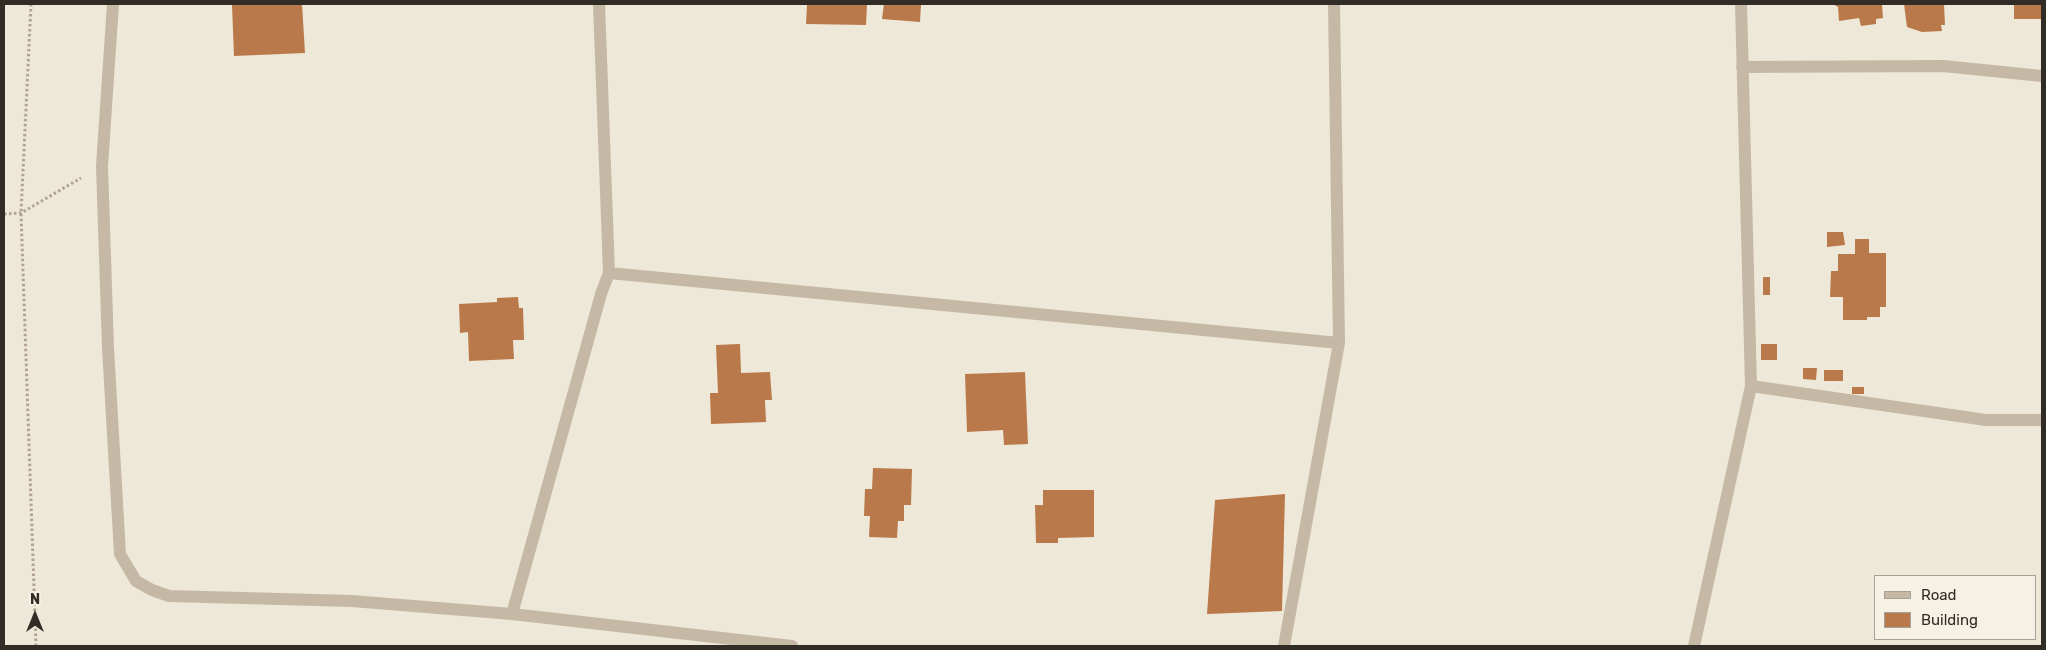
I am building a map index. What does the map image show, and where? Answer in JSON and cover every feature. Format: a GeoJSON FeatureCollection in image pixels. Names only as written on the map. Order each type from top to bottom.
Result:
{"type":"FeatureCollection","features":[{"type":"Feature","properties":{"kind":"street"},"geometry":{"type":"LineString","coordinates":[[113,4],[102,166],[108,348],[120,554],[136,581],[168,596],[352,601],[512,614],[792,646]]}},
{"type":"Feature","properties":{"kind":"street"},"geometry":{"type":"LineString","coordinates":[[512,614],[601,294],[609,273],[599,4]]}},
{"type":"Feature","properties":{"kind":"street"},"geometry":{"type":"LineString","coordinates":[[1284,646],[1339,343],[1334,4]]}},
{"type":"Feature","properties":{"kind":"street"},"geometry":{"type":"LineString","coordinates":[[1694,646],[1751,386],[1741,4]]}},
{"type":"Feature","properties":{"kind":"street"},"geometry":{"type":"LineString","coordinates":[[1742,66],[1943,66],[2042,76]]}},
{"type":"Feature","properties":{"kind":"street"},"geometry":{"type":"LineString","coordinates":[[609,273],[1339,343]]}},
{"type":"Feature","properties":{"kind":"street"},"geometry":{"type":"LineString","coordinates":[[1751,386],[1986,420],[2042,420]]}},
{"type":"Feature","properties":{"kind":"path"},"geometry":{"type":"LineString","coordinates":[[31,4],[21,213],[36,646]]}},
{"type":"Feature","properties":{"kind":"path"},"geometry":{"type":"LineString","coordinates":[[4,214],[21,213],[102,166]]}},
{"type":"Feature","properties":{"kind":"building"},"geometry":{"type":"Polygon","coordinates":[[[302,4],[305,53],[234,56],[232,5],[302,4]]]}},
{"type":"Feature","properties":{"kind":"building"},"geometry":{"type":"Polygon","coordinates":[[[807,4],[867,4],[866,25],[806,24],[807,4]]]}},
{"type":"Feature","properties":{"kind":"building"},"geometry":{"type":"Polygon","coordinates":[[[884,4],[921,4],[920,22],[882,19],[884,4]]]}},
{"type":"Feature","properties":{"kind":"building"},"geometry":{"type":"Polygon","coordinates":[[[1833,4],[1882,4],[1883,18],[1876,19],[1876,24],[1861,26],[1859,18],[1839,21],[1838,7],[1833,4]]]}},
{"type":"Feature","properties":{"kind":"building"},"geometry":{"type":"Polygon","coordinates":[[[1904,4],[1944,4],[1945,25],[1941,25],[1942,31],[1922,32],[1907,27],[1904,4]]]}},
{"type":"Feature","properties":{"kind":"building"},"geometry":{"type":"Polygon","coordinates":[[[2014,4],[2042,4],[2042,19],[2014,19],[2014,4]]]}},
{"type":"Feature","properties":{"kind":"building"},"geometry":{"type":"Polygon","coordinates":[[[1827,232],[1843,232],[1845,245],[1827,247],[1827,232]]]}},
{"type":"Feature","properties":{"kind":"building"},"geometry":{"type":"Polygon","coordinates":[[[1855,239],[1869,239],[1869,253],[1886,253],[1886,307],[1880,307],[1880,317],[1867,317],[1867,320],[1843,320],[1843,297],[1830,297],[1831,271],[1838,271],[1838,254],[1855,254],[1855,239]]]}},
{"type":"Feature","properties":{"kind":"building"},"geometry":{"type":"Polygon","coordinates":[[[1763,277],[1770,277],[1770,295],[1763,295],[1763,277]]]}},
{"type":"Feature","properties":{"kind":"building"},"geometry":{"type":"Polygon","coordinates":[[[518,297],[519,308],[523,308],[524,340],[513,340],[514,359],[469,361],[468,332],[460,333],[459,304],[497,302],[497,298],[518,297]]]}},
{"type":"Feature","properties":{"kind":"building"},"geometry":{"type":"Polygon","coordinates":[[[740,344],[741,373],[770,372],[772,400],[765,400],[766,422],[711,424],[710,393],[718,393],[716,345],[740,344]]]}},
{"type":"Feature","properties":{"kind":"building"},"geometry":{"type":"Polygon","coordinates":[[[1761,344],[1777,344],[1777,360],[1761,360],[1761,344]]]}},
{"type":"Feature","properties":{"kind":"building"},"geometry":{"type":"Polygon","coordinates":[[[1803,368],[1817,368],[1816,380],[1803,379],[1803,368]]]}},
{"type":"Feature","properties":{"kind":"building"},"geometry":{"type":"Polygon","coordinates":[[[1824,370],[1843,370],[1843,381],[1824,381],[1824,370]]]}},
{"type":"Feature","properties":{"kind":"building"},"geometry":{"type":"Polygon","coordinates":[[[1025,372],[1028,444],[1004,445],[1003,430],[967,432],[965,374],[1025,372]]]}},
{"type":"Feature","properties":{"kind":"building"},"geometry":{"type":"Polygon","coordinates":[[[1852,387],[1864,387],[1864,394],[1852,394],[1852,387]]]}},
{"type":"Feature","properties":{"kind":"building"},"geometry":{"type":"Polygon","coordinates":[[[873,468],[912,469],[911,505],[904,505],[904,521],[898,521],[897,538],[869,537],[870,516],[864,516],[865,489],[872,489],[873,468]]]}},
{"type":"Feature","properties":{"kind":"building"},"geometry":{"type":"Polygon","coordinates":[[[1043,490],[1094,490],[1094,537],[1058,538],[1058,543],[1036,543],[1035,505],[1043,505],[1043,490]]]}},
{"type":"Feature","properties":{"kind":"building"},"geometry":{"type":"Polygon","coordinates":[[[1285,494],[1282,611],[1207,614],[1215,500],[1285,494]]]}}]}
